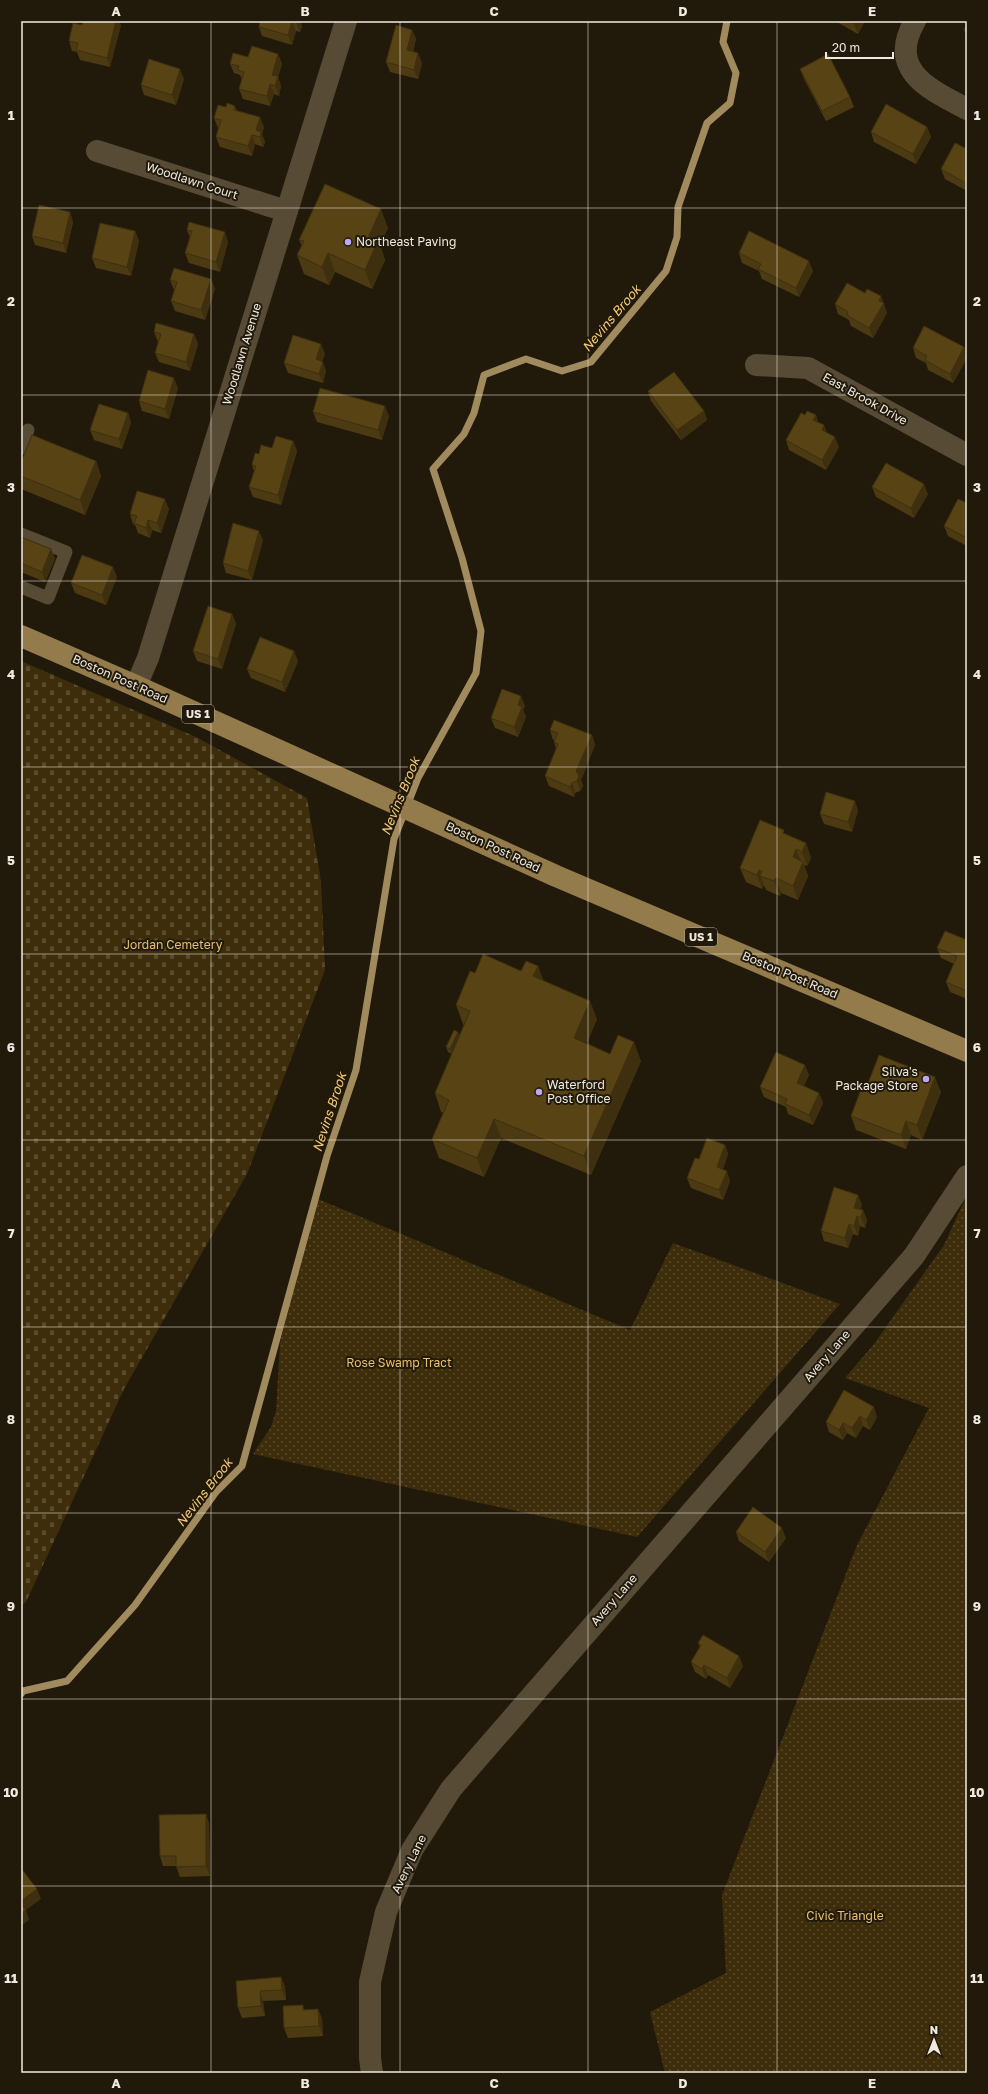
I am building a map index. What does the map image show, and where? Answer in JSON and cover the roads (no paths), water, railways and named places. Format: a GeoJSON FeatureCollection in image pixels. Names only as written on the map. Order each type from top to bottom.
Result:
{"type":"FeatureCollection","features":[{"type":"Feature","properties":{"kind":"main road","name":"Boston Post Road"},"geometry":{"type":"LineString","coordinates":[[21,636],[375,793],[556,876],[967,1051]]}},
{"type":"Feature","properties":{"kind":"street","name":"Woodlawn Avenue"},"geometry":{"type":"LineString","coordinates":[[136,686],[148,658],[346,21]]}},
{"type":"Feature","properties":{"kind":"street"},"geometry":{"type":"LineString","coordinates":[[915,21],[907,41],[906,57],[913,73],[927,88],[967,109]]}},
{"type":"Feature","properties":{"kind":"street","name":"Woodlawn Court"},"geometry":{"type":"LineString","coordinates":[[97,151],[286,211]]}},
{"type":"Feature","properties":{"kind":"street","name":"East Brook Drive"},"geometry":{"type":"LineString","coordinates":[[756,366],[808,368],[967,455]]}},
{"type":"Feature","properties":{"kind":"street","name":"Avery Lane"},"geometry":{"type":"LineString","coordinates":[[372,2073],[370,1982],[386,1912],[412,1850],[451,1789],[909,1262],[967,1176]]}},
{"type":"Feature","properties":{"kind":"lane"},"geometry":{"type":"LineString","coordinates":[[21,448],[28,430]]}},
{"type":"Feature","properties":{"kind":"lane"},"geometry":{"type":"LineString","coordinates":[[21,587],[48,598],[66,552],[23,538]]}},
{"type":"Feature","properties":{"kind":"waterway","name":"Nevins Brook"},"geometry":{"type":"LineString","coordinates":[[21,1694],[23,1691],[67,1681],[135,1605],[216,1492],[242,1466],[327,1156],[356,1070],[394,839],[418,778],[476,673],[481,631],[462,558],[433,469],[464,434],[474,413],[484,375],[526,359],[562,371],[591,362],[666,271],[677,237],[678,207],[707,123],[730,103],[736,73],[723,42],[727,21]]}},
{"type":"Feature","properties":{"kind":"place","name":"Northeast Paving"},"geometry":{"type":"Point","coordinates":[348,242]}},
{"type":"Feature","properties":{"kind":"place","name":"Silva's Package Store"},"geometry":{"type":"Point","coordinates":[926,1079]}},
{"type":"Feature","properties":{"kind":"place","name":"Waterford Post Office"},"geometry":{"type":"Point","coordinates":[539,1092]}},
{"type":"Feature","properties":{"kind":"park label","name":"Jordan Cemetery"},"geometry":{"type":"Point","coordinates":[173,945]}},
{"type":"Feature","properties":{"kind":"park label","name":"Rose Swamp Tract"},"geometry":{"type":"Point","coordinates":[399,1363]}},
{"type":"Feature","properties":{"kind":"park label","name":"Civic Triangle"},"geometry":{"type":"Point","coordinates":[845,1916]}}]}
